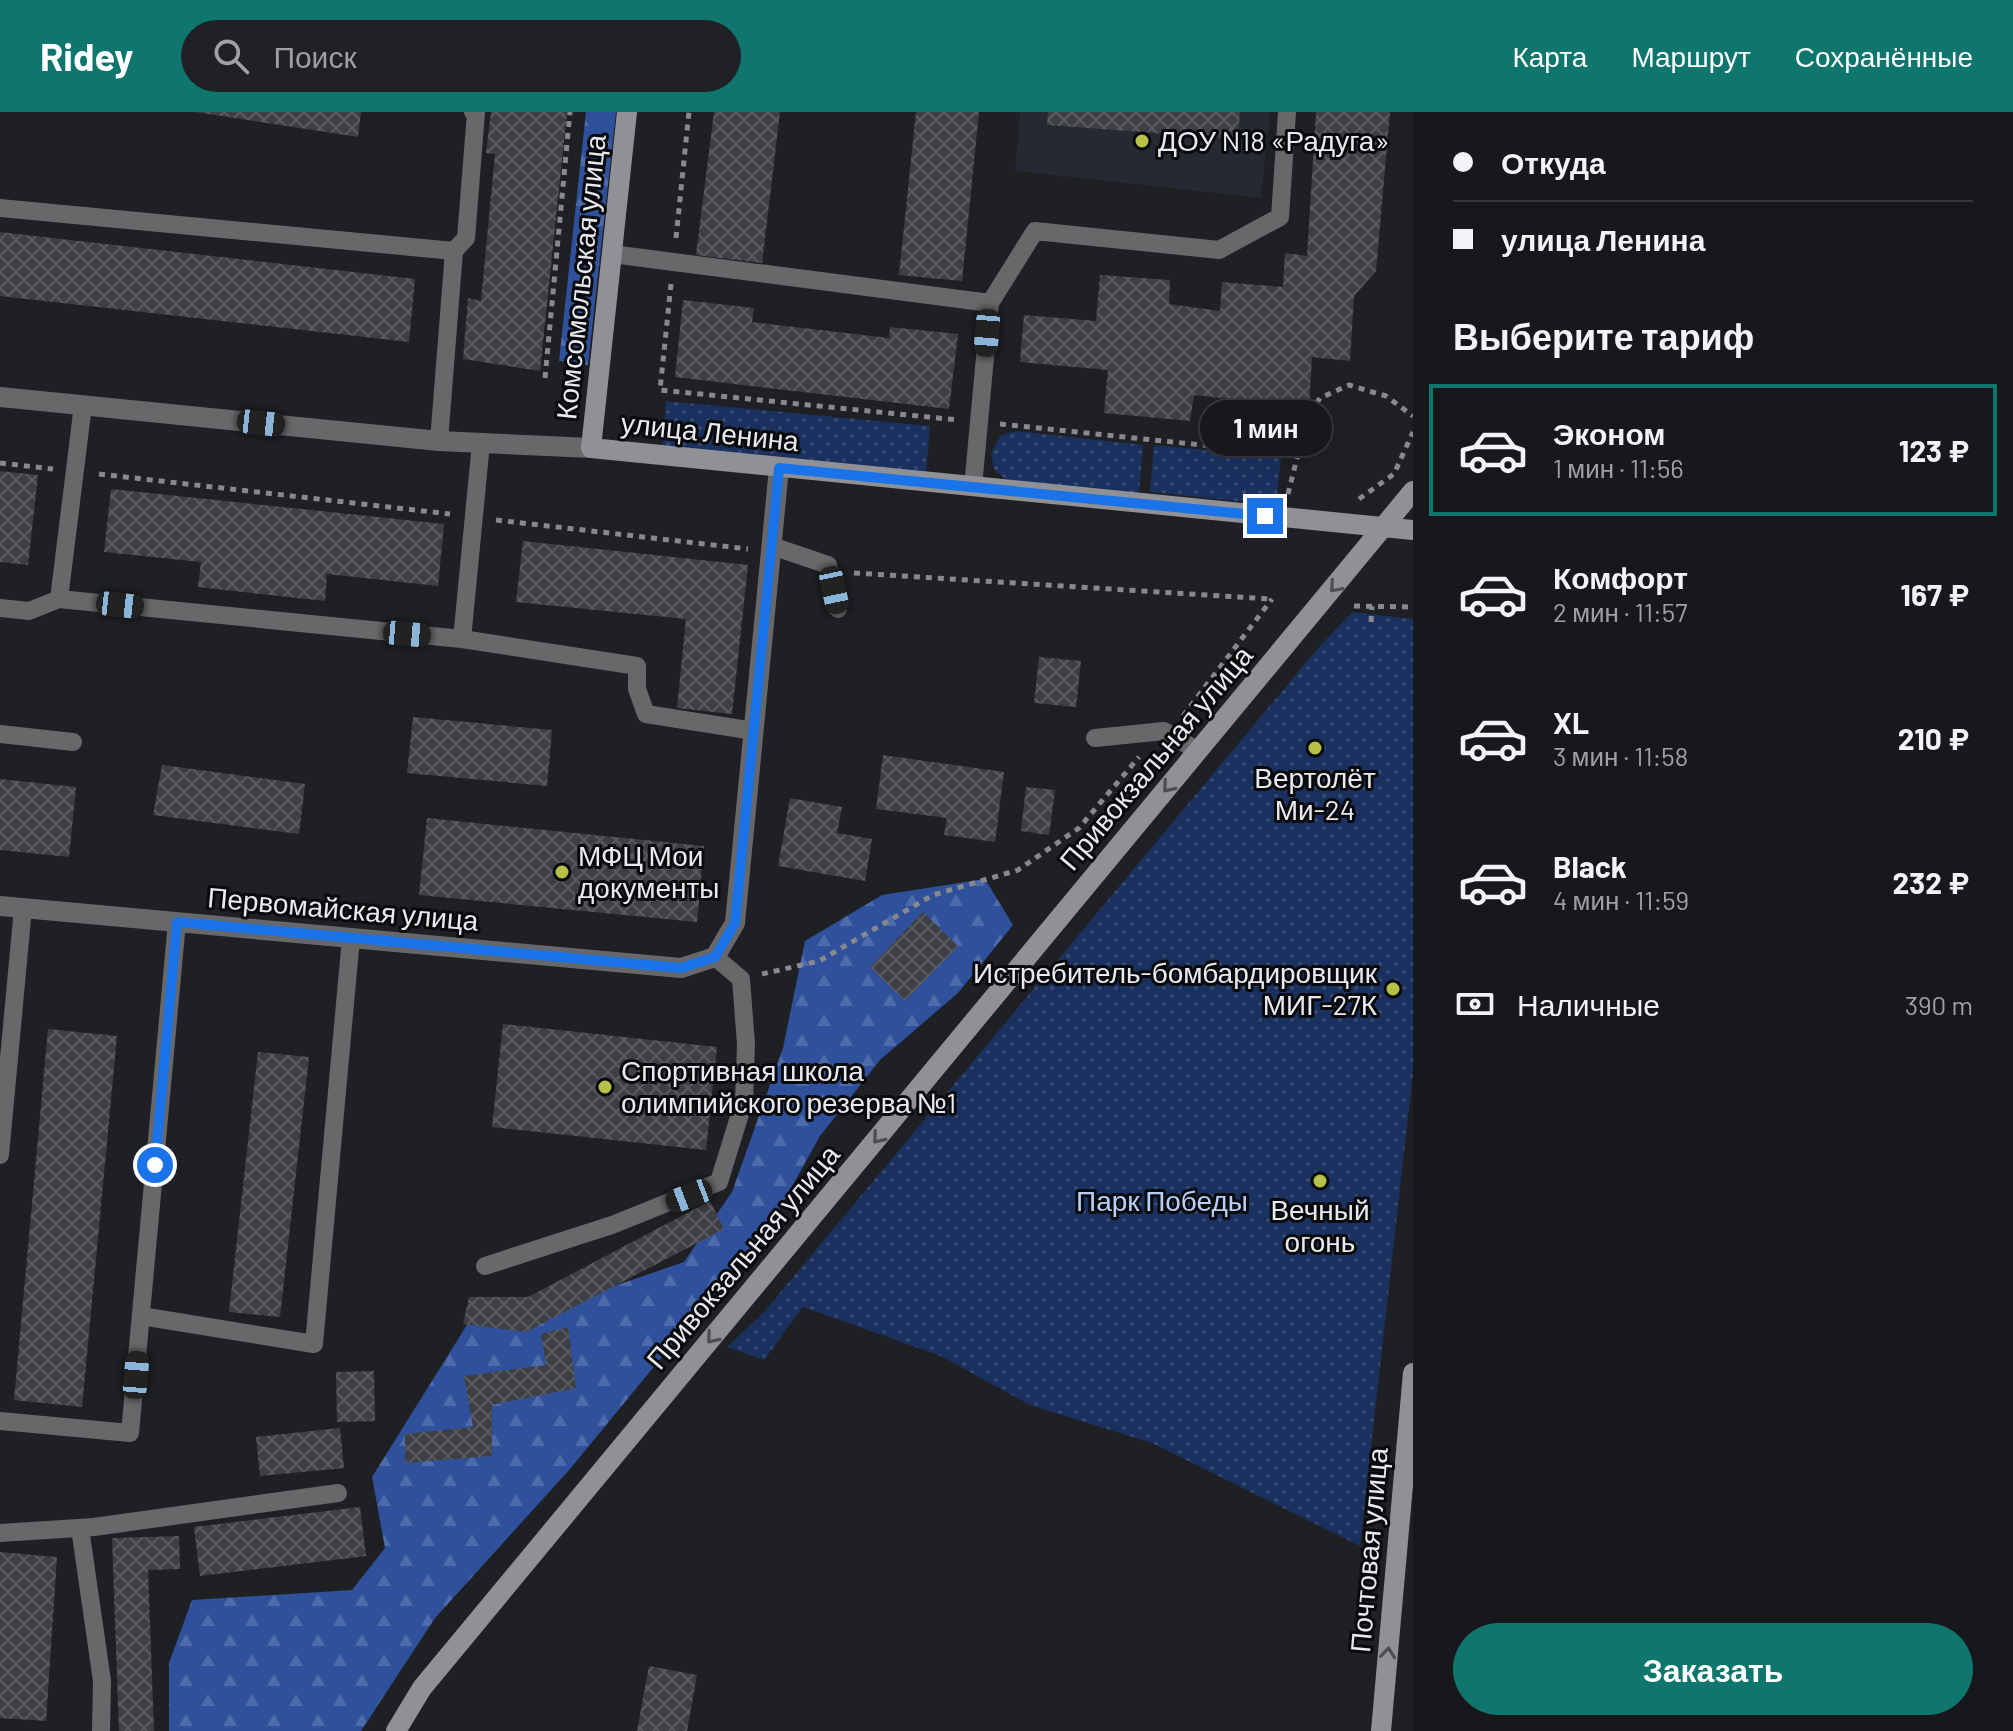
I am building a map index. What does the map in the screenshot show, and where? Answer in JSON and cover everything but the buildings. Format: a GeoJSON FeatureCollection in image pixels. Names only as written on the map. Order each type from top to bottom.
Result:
{"type":"FeatureCollection","features":[{"type":"Feature","properties":{"kind":"main road","name":"Комсомольская улица"},"geometry":{"type":"LineString","coordinates":[[591,448],[627,112]]}},
{"type":"Feature","properties":{"kind":"main road","name":"улица Ленина"},"geometry":{"type":"LineString","coordinates":[[591,448],[1413,530]]}},
{"type":"Feature","properties":{"kind":"main road","name":"Привокзальная улица"},"geometry":{"type":"LineString","coordinates":[[396,1731],[422,1688],[1413,491]]}},
{"type":"Feature","properties":{"kind":"main road","name":"Почтовая улица"},"geometry":{"type":"LineString","coordinates":[[1381,1731],[1413,1373]]}},
{"type":"Feature","properties":{"kind":"street","name":"улица Ленина"},"geometry":{"type":"LineString","coordinates":[[0,397],[439,441],[591,448]]}},
{"type":"Feature","properties":{"kind":"street"},"geometry":{"type":"LineString","coordinates":[[715,957],[735,923],[754,731],[762,548],[779,468]]}},
{"type":"Feature","properties":{"kind":"street","name":"Первомайская улица"},"geometry":{"type":"LineString","coordinates":[[0,906],[681,968],[715,957]]}},
{"type":"Feature","properties":{"kind":"lane"},"geometry":{"type":"LineString","coordinates":[[439,441],[454,251],[466,238],[476,113],[473,112]]}},
{"type":"Feature","properties":{"kind":"lane"},"geometry":{"type":"LineString","coordinates":[[973,487],[990,303],[1035,231],[1219,250],[1280,217],[1287,112]]}},
{"type":"Feature","properties":{"kind":"lane"},"geometry":{"type":"LineString","coordinates":[[0,208],[454,251]]}},
{"type":"Feature","properties":{"kind":"lane"},"geometry":{"type":"LineString","coordinates":[[612,254],[990,303]]}},
{"type":"Feature","properties":{"kind":"lane"},"geometry":{"type":"LineString","coordinates":[[59,599],[83,405]]}},
{"type":"Feature","properties":{"kind":"lane"},"geometry":{"type":"LineString","coordinates":[[462,639],[481,443]]}},
{"type":"Feature","properties":{"kind":"lane"},"geometry":{"type":"LineString","coordinates":[[762,548],[828,565],[838,609]]}},
{"type":"Feature","properties":{"kind":"lane"},"geometry":{"type":"LineString","coordinates":[[0,608],[29,611],[59,599],[462,639],[637,666],[637,689],[646,714],[754,731]]}},
{"type":"Feature","properties":{"kind":"lane"},"geometry":{"type":"LineString","coordinates":[[1095,738],[1164,731],[1198,751]]}},
{"type":"Feature","properties":{"kind":"lane"},"geometry":{"type":"LineString","coordinates":[[0,734],[73,742]]}},
{"type":"Feature","properties":{"kind":"lane"},"geometry":{"type":"LineString","coordinates":[[0,1155],[23,908]]}},
{"type":"Feature","properties":{"kind":"lane"},"geometry":{"type":"LineString","coordinates":[[0,1421],[130,1433],[177,922]]}},
{"type":"Feature","properties":{"kind":"lane"},"geometry":{"type":"LineString","coordinates":[[141,1316],[314,1344],[351,938]]}},
{"type":"Feature","properties":{"kind":"lane"},"geometry":{"type":"LineString","coordinates":[[485,1266],[612,1225],[719,1182],[744,1101],[746,1044],[741,979],[715,957]]}},
{"type":"Feature","properties":{"kind":"lane"},"geometry":{"type":"LineString","coordinates":[[0,1533],[80,1528],[338,1493]]}},
{"type":"Feature","properties":{"kind":"lane"},"geometry":{"type":"LineString","coordinates":[[80,1528],[102,1681],[101,1731]]}},
{"type":"Feature","properties":{"kind":"path"},"geometry":{"type":"LineString","coordinates":[[545,378],[570,112]]}},
{"type":"Feature","properties":{"kind":"path"},"geometry":{"type":"LineString","coordinates":[[1299,500],[1286,499],[1307,418],[1320,398],[1349,385],[1386,396],[1413,416]]}},
{"type":"Feature","properties":{"kind":"path"},"geometry":{"type":"LineString","coordinates":[[1348,499],[1360,498],[1394,474],[1413,432]]}},
{"type":"Feature","properties":{"kind":"path"},"geometry":{"type":"LineString","coordinates":[[0,463],[762,548]]}},
{"type":"Feature","properties":{"kind":"path"},"geometry":{"type":"LineString","coordinates":[[830,571],[1272,599]]}},
{"type":"Feature","properties":{"kind":"path"},"geometry":{"type":"LineString","coordinates":[[1354,606],[1413,607]]}},
{"type":"Feature","properties":{"kind":"path"},"geometry":{"type":"LineString","coordinates":[[1371,622],[1372,606]]}},
{"type":"Feature","properties":{"kind":"path"},"geometry":{"type":"LineString","coordinates":[[741,979],[819,961],[933,895],[1018,870],[1079,828],[1149,744]]}},
{"type":"Feature","properties":{"kind":"shaded area","name":"ДОУ N18 «Радуга»"},"geometry":{"type":"Polygon","coordinates":[[[1020,112],[1270,112],[1261,198],[1015,171],[1020,112]]]}},
{"type":"Feature","properties":{"kind":"green space"},"geometry":{"type":"Polygon","coordinates":[[[586,112],[616,112],[588,365],[559,361],[586,112]]]}},
{"type":"Feature","properties":{"kind":"green space"},"geometry":{"type":"Polygon","coordinates":[[[666,401],[930,426],[926,472],[662,447],[666,401]]]}},
{"type":"Feature","properties":{"kind":"green space"},"geometry":{"type":"Polygon","coordinates":[[[1017,431],[1143,445],[1139,494],[1007,481],[994,469],[991,453],[1001,435],[1017,431]]]}},
{"type":"Feature","properties":{"kind":"green space"},"geometry":{"type":"Polygon","coordinates":[[[1154,445],[1281,457],[1276,505],[1150,492],[1154,445]]]}},
{"type":"Feature","properties":{"kind":"green space","name":"Парк Победы"},"geometry":{"type":"Polygon","coordinates":[[[1352,612],[1413,619],[1413,1072],[1360,1546],[1152,1443],[1030,1405],[941,1356],[803,1307],[764,1360],[727,1347],[764,1312],[1319,647],[1352,612]]]}},
{"type":"Feature","properties":{"kind":"green space"},"geometry":{"type":"Polygon","coordinates":[[[985,879],[1013,925],[958,993],[880,1060],[820,1136],[771,1224],[570,1469],[435,1618],[361,1731],[169,1731],[169,1663],[192,1600],[352,1590],[385,1548],[372,1477],[475,1312],[591,1294],[684,1262],[732,1192],[783,1048],[805,941],[882,895],[985,879]]]}},
{"type":"Feature","properties":{"kind":"place","name":"ДОУ N18 «Радуга»"},"geometry":{"type":"Point","coordinates":[1142,141]}},
{"type":"Feature","properties":{"kind":"place","name":"Вертолёт Ми-24"},"geometry":{"type":"Point","coordinates":[1315,748]}},
{"type":"Feature","properties":{"kind":"place","name":"МФЦ Мои документы"},"geometry":{"type":"Point","coordinates":[562,872]}},
{"type":"Feature","properties":{"kind":"place","name":"Истребитель-бомбардировщик МИГ-27К"},"geometry":{"type":"Point","coordinates":[1393,989]}},
{"type":"Feature","properties":{"kind":"place","name":"Спортивная школа олимпийского резерва №1"},"geometry":{"type":"Point","coordinates":[605,1087]}},
{"type":"Feature","properties":{"kind":"place","name":"Вечный огонь"},"geometry":{"type":"Point","coordinates":[1320,1181]}},
{"type":"Feature","properties":{"kind":"route"},"geometry":{"type":"LineString","coordinates":[[155,1165],[177,922],[681,968],[715,957],[735,923],[779,468],[1265,516]]}}]}
